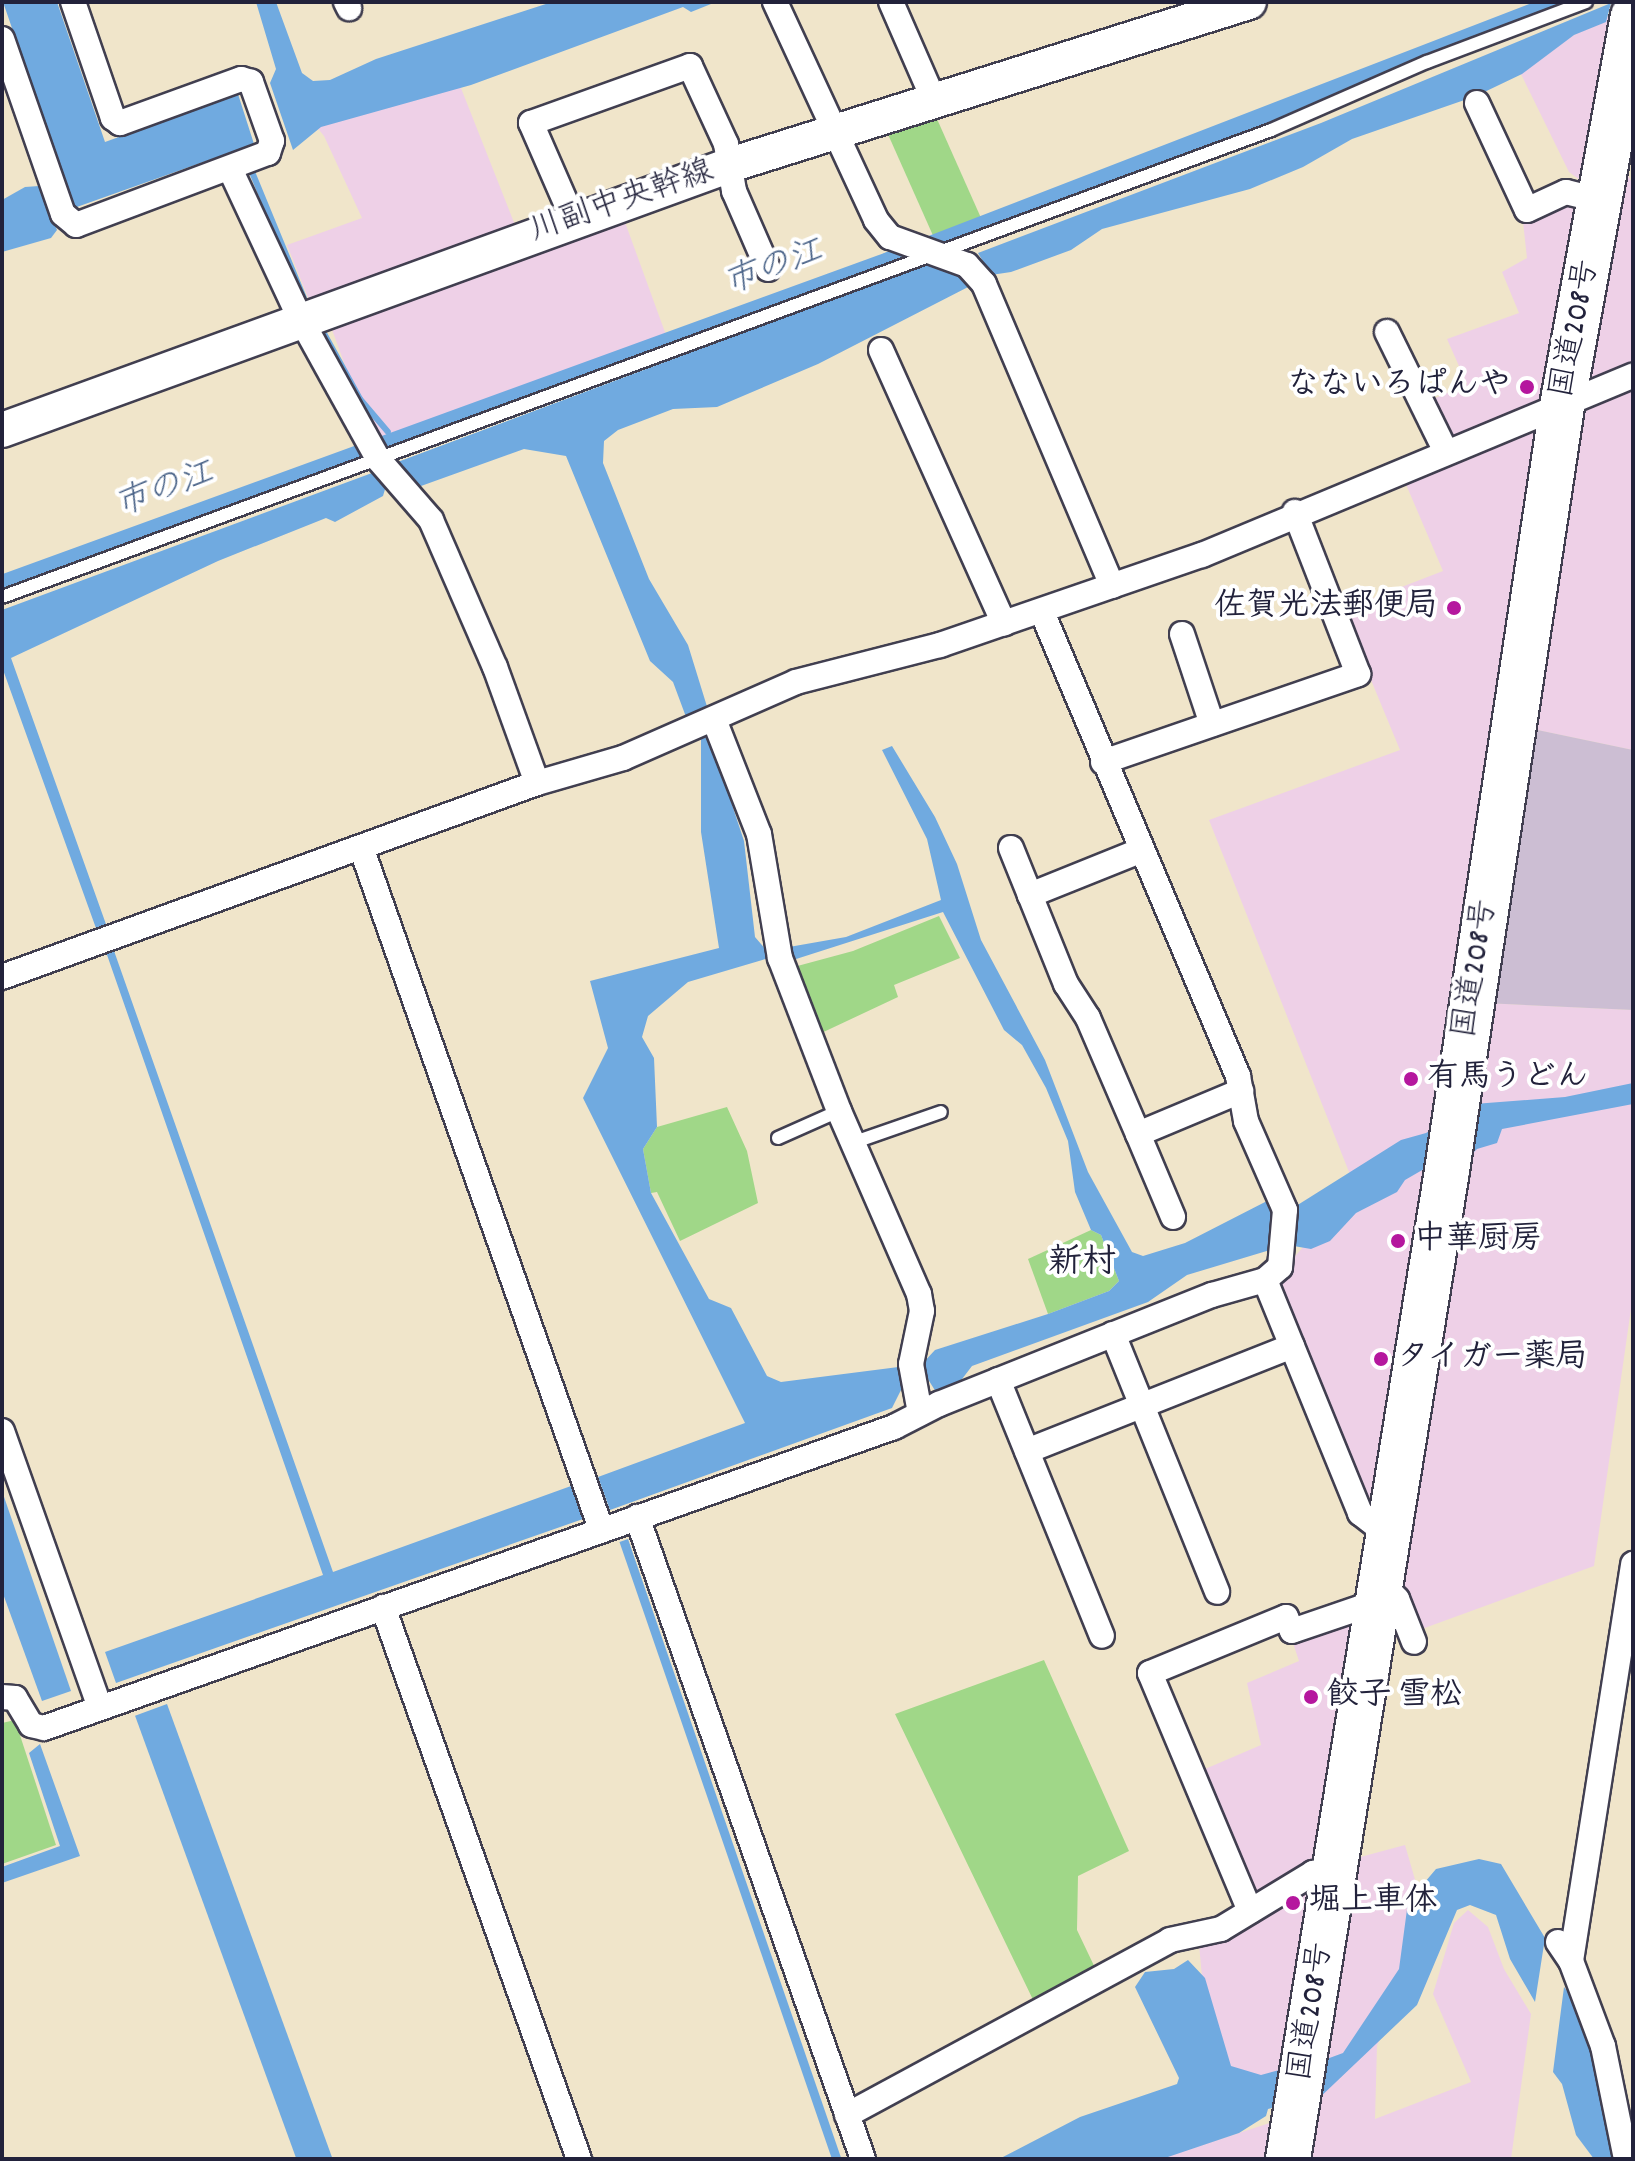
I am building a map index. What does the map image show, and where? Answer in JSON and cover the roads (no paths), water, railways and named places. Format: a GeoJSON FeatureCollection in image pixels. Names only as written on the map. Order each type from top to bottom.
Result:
{"type":"FeatureCollection","features":[{"type":"Feature","properties":{"kind":"highway","name":"国道208号"},"geometry":{"type":"LineString","coordinates":[[1288,2159],[1446,1177],[1562,406],[1633,16]]}},
{"type":"Feature","properties":{"kind":"street"},"geometry":{"type":"LineString","coordinates":[[2,39],[63,214],[76,225],[231,171],[268,153],[272,141],[251,82],[241,79],[120,123],[113,118],[73,2]]}},
{"type":"Feature","properties":{"kind":"street"},"geometry":{"type":"LineString","coordinates":[[775,2],[876,220],[890,237],[967,265],[984,284],[1112,586]]}},
{"type":"Feature","properties":{"kind":"street"},"geometry":{"type":"LineString","coordinates":[[891,2],[933,98]]}},
{"type":"Feature","properties":{"kind":"street","name":"川副中央幹線"},"geometry":{"type":"LineString","coordinates":[[2,430],[573,219],[834,129],[1249,2]]}},
{"type":"Feature","properties":{"kind":"street"},"geometry":{"type":"LineString","coordinates":[[573,219],[531,123],[690,66],[726,144],[734,191],[768,269]]}},
{"type":"Feature","properties":{"kind":"street"},"geometry":{"type":"LineString","coordinates":[[1477,103],[1527,210],[1566,192],[1601,201]]}},
{"type":"Feature","properties":{"kind":"street"},"geometry":{"type":"LineString","coordinates":[[231,171],[300,318],[381,461],[431,520],[495,667],[537,783]]}},
{"type":"Feature","properties":{"kind":"street"},"geometry":{"type":"LineString","coordinates":[[1387,332],[1446,452]]}},
{"type":"Feature","properties":{"kind":"street"},"geometry":{"type":"LineString","coordinates":[[881,350],[1004,624]]}},
{"type":"Feature","properties":{"kind":"street"},"geometry":{"type":"LineString","coordinates":[[2,977],[537,783],[707,725],[796,682],[1004,624],[1202,555],[1295,512],[1633,376]]}},
{"type":"Feature","properties":{"kind":"street"},"geometry":{"type":"LineString","coordinates":[[1103,762],[1358,674],[1295,512]]}},
{"type":"Feature","properties":{"kind":"street"},"geometry":{"type":"LineString","coordinates":[[2,1697],[23,1705],[35,1728],[100,1707],[894,1427],[920,1413],[1113,1334],[1212,1295],[1265,1280],[1280,1267],[1284,1255],[1281,1197],[1246,1121],[1241,1091],[1042,612]]}},
{"type":"Feature","properties":{"kind":"street"},"geometry":{"type":"LineString","coordinates":[[1182,634],[1212,724]]}},
{"type":"Feature","properties":{"kind":"street"},"geometry":{"type":"LineString","coordinates":[[707,725],[759,834],[778,952],[852,1143],[919,1294],[922,1311],[913,1374],[920,1413]]}},
{"type":"Feature","properties":{"kind":"street"},"geometry":{"type":"LineString","coordinates":[[361,847],[601,1529]]}},
{"type":"Feature","properties":{"kind":"street"},"geometry":{"type":"LineString","coordinates":[[1011,848],[1173,1217]]}},
{"type":"Feature","properties":{"kind":"street"},"geometry":{"type":"LineString","coordinates":[[1030,895],[1142,850]]}},
{"type":"Feature","properties":{"kind":"street"},"geometry":{"type":"LineString","coordinates":[[1138,1134],[1241,1091]]}},
{"type":"Feature","properties":{"kind":"street"},"geometry":{"type":"LineString","coordinates":[[1265,1280],[1360,1513],[1388,1535]]}},
{"type":"Feature","properties":{"kind":"street"},"geometry":{"type":"LineString","coordinates":[[1113,1334],[1217,1592]]}},
{"type":"Feature","properties":{"kind":"street"},"geometry":{"type":"LineString","coordinates":[[1027,1451],[1292,1346]]}},
{"type":"Feature","properties":{"kind":"street"},"geometry":{"type":"LineString","coordinates":[[998,1380],[1102,1636]]}},
{"type":"Feature","properties":{"kind":"street"},"geometry":{"type":"LineString","coordinates":[[2,1431],[100,1707]]}},
{"type":"Feature","properties":{"kind":"street"},"geometry":{"type":"LineString","coordinates":[[637,1517],[863,2159]]}},
{"type":"Feature","properties":{"kind":"street"},"geometry":{"type":"LineString","coordinates":[[1626,2159],[1613,2080],[1565,1952],[1633,1564]]}},
{"type":"Feature","properties":{"kind":"street"},"geometry":{"type":"LineString","coordinates":[[1250,1911],[1150,1673],[1286,1617],[1292,1631],[1380,1598],[1397,1599],[1414,1642]]}},
{"type":"Feature","properties":{"kind":"street"},"geometry":{"type":"LineString","coordinates":[[383,1607],[579,2159]]}},
{"type":"Feature","properties":{"kind":"street"},"geometry":{"type":"LineString","coordinates":[[847,2115],[1170,1940],[1221,1929],[1313,1873],[1336,1870]]}},
{"type":"Feature","properties":{"kind":"lane"},"geometry":{"type":"LineString","coordinates":[[2,597],[381,461],[1271,130],[1427,62],[1586,2]]}},
{"type":"Feature","properties":{"kind":"lane"},"geometry":{"type":"LineString","coordinates":[[778,1138],[839,1111]]}},
{"type":"Feature","properties":{"kind":"lane"},"geometry":{"type":"LineString","coordinates":[[852,1143],[941,1112]]}},
{"type":"Feature","properties":{"kind":"water"},"geometry":{"type":"Polygon","coordinates":[[[3,2],[57,2],[105,142],[238,94],[254,144],[74,208],[3,2]]]}},
{"type":"Feature","properties":{"kind":"water"},"geometry":{"type":"Polygon","coordinates":[[[256,2],[276,2],[302,73],[313,81],[330,80],[376,59],[552,2],[716,2],[691,12],[683,7],[471,85],[321,127],[293,150],[270,83],[276,69],[256,2]]]}},
{"type":"Feature","properties":{"kind":"water"},"geometry":{"type":"Polygon","coordinates":[[[1611,3],[1606,22],[1574,35],[1522,74],[1476,96],[1352,139],[1303,167],[1250,189],[1102,229],[1071,250],[1011,272],[991,275],[978,253],[1321,123],[1611,3]]]}},
{"type":"Feature","properties":{"kind":"water"},"geometry":{"type":"Polygon","coordinates":[[[39,186],[57,230],[51,238],[2,252],[2,200],[25,187],[39,186]]]}},
{"type":"Feature","properties":{"kind":"water"},"geometry":{"type":"Polygon","coordinates":[[[930,263],[963,273],[972,285],[818,364],[717,407],[673,409],[618,430],[604,441],[603,463],[649,579],[688,645],[709,713],[689,725],[673,682],[650,661],[566,456],[524,449],[421,486],[395,463],[930,263]]]}},
{"type":"Feature","properties":{"kind":"water"},"geometry":{"type":"Polygon","coordinates":[[[372,473],[386,486],[383,496],[335,522],[326,518],[218,561],[11,658],[107,927],[97,931],[2,667],[2,610],[372,473]]]}},
{"type":"Feature","properties":{"kind":"water"},"geometry":{"type":"Polygon","coordinates":[[[701,738],[710,738],[744,841],[755,937],[772,957],[688,982],[648,1016],[642,1037],[654,1058],[657,1127],[643,1149],[651,1193],[709,1299],[731,1308],[767,1376],[781,1382],[922,1364],[935,1350],[1048,1314],[1109,1291],[1119,1281],[1101,1235],[1091,1230],[1075,1192],[1068,1141],[1046,1088],[1022,1045],[1004,1030],[943,912],[793,960],[789,947],[846,937],[941,900],[927,839],[882,750],[892,746],[935,817],[957,864],[981,940],[1045,1060],[1088,1172],[1132,1252],[1143,1256],[1185,1243],[1267,1201],[1276,1206],[1296,1206],[1401,1140],[1426,1133],[1474,1104],[1565,1097],[1633,1083],[1633,1104],[1502,1129],[1497,1143],[1477,1149],[1461,1165],[1424,1169],[1405,1180],[1397,1192],[1356,1213],[1330,1241],[1311,1249],[1276,1243],[1270,1250],[1187,1275],[1148,1302],[972,1366],[959,1383],[936,1392],[926,1376],[905,1382],[892,1408],[610,1510],[598,1477],[745,1423],[583,1098],[608,1048],[590,981],[719,948],[701,832],[701,738]]]}},
{"type":"Feature","properties":{"kind":"water"},"geometry":{"type":"Polygon","coordinates":[[[113,948],[333,1572],[571,1486],[583,1519],[116,1683],[105,1652],[323,1575],[106,952],[113,948]]]}},
{"type":"Feature","properties":{"kind":"water"},"geometry":{"type":"Polygon","coordinates":[[[2,1491],[71,1691],[42,1701],[2,1591],[2,1491]]]}},
{"type":"Feature","properties":{"kind":"water"},"geometry":{"type":"Polygon","coordinates":[[[628,1539],[841,2159],[832,2159],[619,1542],[628,1539]]]}},
{"type":"Feature","properties":{"kind":"water"},"geometry":{"type":"Polygon","coordinates":[[[167,1704],[332,2158],[296,2159],[135,1716],[167,1704]]]}},
{"type":"Feature","properties":{"kind":"water"},"geometry":{"type":"Polygon","coordinates":[[[40,1744],[80,1856],[2,1883],[2,1867],[60,1846],[29,1753],[40,1744]]]}},
{"type":"Feature","properties":{"kind":"water"},"geometry":{"type":"Polygon","coordinates":[[[1479,1859],[1501,1864],[1545,1938],[1535,2002],[1510,1959],[1496,1915],[1470,1905],[1457,1910],[1417,2005],[1315,2102],[1324,2060],[1343,2053],[1399,1969],[1408,1902],[1436,1869],[1479,1859]]]}},
{"type":"Feature","properties":{"kind":"water"},"geometry":{"type":"Polygon","coordinates":[[[1188,1960],[1205,1978],[1231,2066],[1261,2075],[1283,2069],[1277,2107],[1268,2109],[1266,2116],[1239,2133],[1162,2159],[999,2159],[1080,2117],[1177,2084],[1179,2078],[1135,1987],[1145,1972],[1174,1969],[1188,1960]]]}},
{"type":"Feature","properties":{"kind":"water"},"geometry":{"type":"Polygon","coordinates":[[[1564,1987],[1576,2002],[1592,2043],[1617,2159],[1594,2159],[1576,2135],[1562,2084],[1553,2072],[1564,1987]]]}},
{"type":"Feature","properties":{"kind":"waterway","name":"市の江"},"geometry":{"type":"LineString","coordinates":[[2,586],[889,263],[1565,2]]}},
{"type":"Feature","properties":{"kind":"waterway"},"geometry":{"type":"LineString","coordinates":[[252,172],[304,298]]}},
{"type":"Feature","properties":{"kind":"waterway"},"geometry":{"type":"LineString","coordinates":[[321,328],[360,399],[388,432]]}},
{"type":"Feature","properties":{"kind":"place","name":"なないろぱんや"},"geometry":{"type":"Point","coordinates":[1527,387]}},
{"type":"Feature","properties":{"kind":"place","name":"佐賀光法郵便局"},"geometry":{"type":"Point","coordinates":[1454,608]}},
{"type":"Feature","properties":{"kind":"place","name":"有馬うどん"},"geometry":{"type":"Point","coordinates":[1411,1079]}},
{"type":"Feature","properties":{"kind":"place","name":"中華厨房"},"geometry":{"type":"Point","coordinates":[1398,1241]}},
{"type":"Feature","properties":{"kind":"place","name":"タイガー薬局"},"geometry":{"type":"Point","coordinates":[1381,1359]}},
{"type":"Feature","properties":{"kind":"place","name":"餃子 雪松"},"geometry":{"type":"Point","coordinates":[1311,1697]}},
{"type":"Feature","properties":{"kind":"place","name":"堀上車体"},"geometry":{"type":"Point","coordinates":[1293,1903]}},
{"type":"Feature","properties":{"kind":"district","name":"新村"},"geometry":{"type":"Point","coordinates":[1082,1265]}}]}
